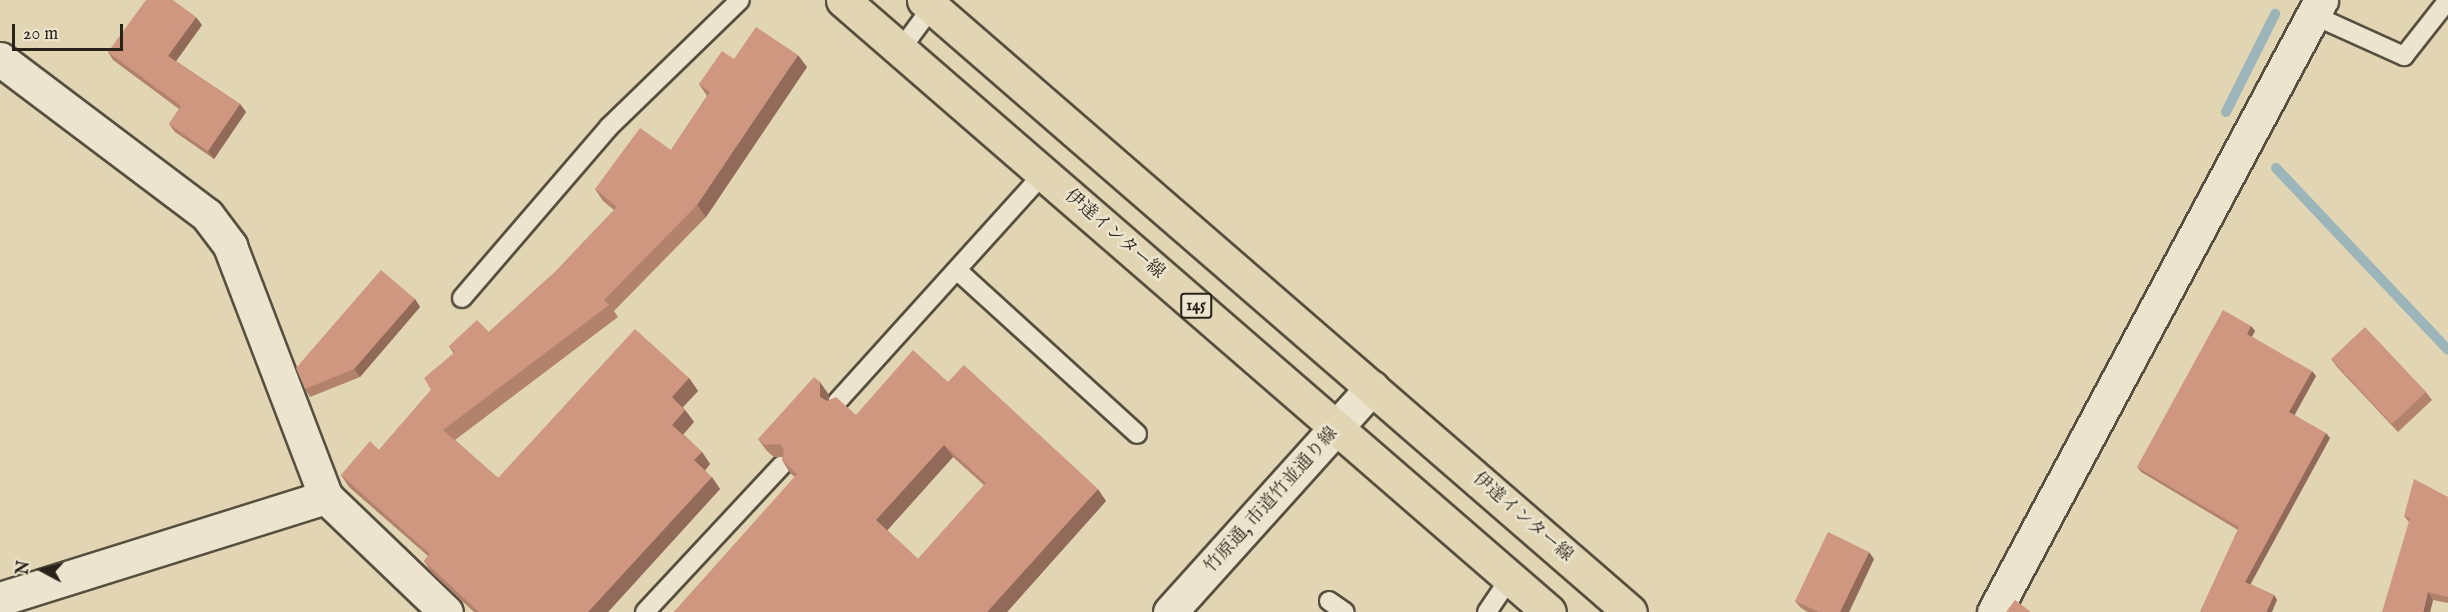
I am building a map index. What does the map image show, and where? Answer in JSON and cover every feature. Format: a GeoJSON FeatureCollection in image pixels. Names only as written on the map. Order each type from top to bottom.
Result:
{"type":"FeatureCollection","features":[{"type":"Feature","properties":{"kind":"main road","name":"伊達インター線"},"geometry":{"type":"LineString","coordinates":[[843,0],[1550,612]]}},
{"type":"Feature","properties":{"kind":"main road","name":"伊達インター線"},"geometry":{"type":"LineString","coordinates":[[928,3],[1630,612]]}},
{"type":"Feature","properties":{"kind":"street"},"geometry":{"type":"LineString","coordinates":[[1994,612],[2317,7]]}},
{"type":"Feature","properties":{"kind":"street"},"geometry":{"type":"LineString","coordinates":[[0,59],[207,215],[230,246],[326,497],[446,612]]}},
{"type":"Feature","properties":{"kind":"street","name":"竹原通, 市道竹並通り線"},"geometry":{"type":"LineString","coordinates":[[1170,612],[1338,429],[1372,388]]}},
{"type":"Feature","properties":{"kind":"street"},"geometry":{"type":"LineString","coordinates":[[0,599],[326,497]]}},
{"type":"Feature","properties":{"kind":"lane"},"geometry":{"type":"LineString","coordinates":[[462,298],[609,128],[740,0]]}},
{"type":"Feature","properties":{"kind":"lane"},"geometry":{"type":"LineString","coordinates":[[2317,7],[2404,56],[2448,0]]}},
{"type":"Feature","properties":{"kind":"lane"},"geometry":{"type":"LineString","coordinates":[[901,49],[928,3]]}},
{"type":"Feature","properties":{"kind":"lane"},"geometry":{"type":"LineString","coordinates":[[837,402],[958,271],[1043,174]]}},
{"type":"Feature","properties":{"kind":"lane"},"geometry":{"type":"LineString","coordinates":[[958,271],[1137,434]]}},
{"type":"Feature","properties":{"kind":"lane"},"geometry":{"type":"LineString","coordinates":[[645,612],[782,465]]}},
{"type":"Feature","properties":{"kind":"lane"},"geometry":{"type":"LineString","coordinates":[[1487,612],[1510,578]]}},
{"type":"Feature","properties":{"kind":"lane"},"geometry":{"type":"LineString","coordinates":[[1329,601],[1345,612]]}},
{"type":"Feature","properties":{"kind":"building"},"geometry":{"type":"Polygon","coordinates":[[[146,0],[173,0],[196,17],[168,56],[240,104],[208,151],[169,124],[181,106],[108,52],[146,0]]]}},
{"type":"Feature","properties":{"kind":"building"},"geometry":{"type":"Polygon","coordinates":[[[756,27],[798,55],[697,205],[604,300],[609,305],[443,430],[498,478],[635,329],[689,378],[672,397],[685,410],[672,425],[702,452],[694,460],[712,477],[588,612],[479,612],[424,561],[430,554],[341,475],[370,441],[379,450],[431,390],[424,378],[455,352],[449,346],[477,320],[489,332],[555,272],[617,207],[595,189],[640,128],[671,150],[710,92],[699,84],[722,51],[734,59],[756,27]]]}},
{"type":"Feature","properties":{"kind":"building"},"geometry":{"type":"Polygon","coordinates":[[[381,270],[415,299],[354,369],[305,389],[296,368],[381,270]]]}},
{"type":"Feature","properties":{"kind":"building"},"geometry":{"type":"Polygon","coordinates":[[[2223,310],[2251,326],[2247,334],[2312,371],[2289,412],[2326,433],[2245,582],[2274,595],[2266,612],[2200,612],[2239,527],[2137,467],[2223,310]]]}},
{"type":"Feature","properties":{"kind":"building"},"geometry":{"type":"Polygon","coordinates":[[[2365,327],[2426,392],[2392,424],[2331,359],[2365,327]]]}},
{"type":"Feature","properties":{"kind":"building"},"geometry":{"type":"Polygon","coordinates":[[[913,350],[948,382],[964,365],[1098,489],[987,612],[674,612],[797,474],[782,460],[784,450],[780,444],[765,445],[758,439],[814,377],[820,382],[820,397],[827,401],[836,397],[856,415],[913,350]],[[944,445],[876,520],[918,559],[986,483],[944,445]]]}},
{"type":"Feature","properties":{"kind":"building"},"geometry":{"type":"Polygon","coordinates":[[[2414,479],[2448,497],[2448,597],[2428,592],[2423,612],[2382,612],[2410,518],[2404,516],[2414,479]]]}},
{"type":"Feature","properties":{"kind":"building"},"geometry":{"type":"Polygon","coordinates":[[[1828,532],[1869,552],[1840,612],[1819,612],[1795,601],[1828,532]]]}},
{"type":"Feature","properties":{"kind":"building"},"geometry":{"type":"Polygon","coordinates":[[[2015,600],[2031,612],[2006,612],[2015,600]]]}},
{"type":"Feature","properties":{"kind":"waterway"},"geometry":{"type":"LineString","coordinates":[[2226,112],[2275,14]]}},
{"type":"Feature","properties":{"kind":"waterway"},"geometry":{"type":"LineString","coordinates":[[2276,168],[2448,350]]}}]}
